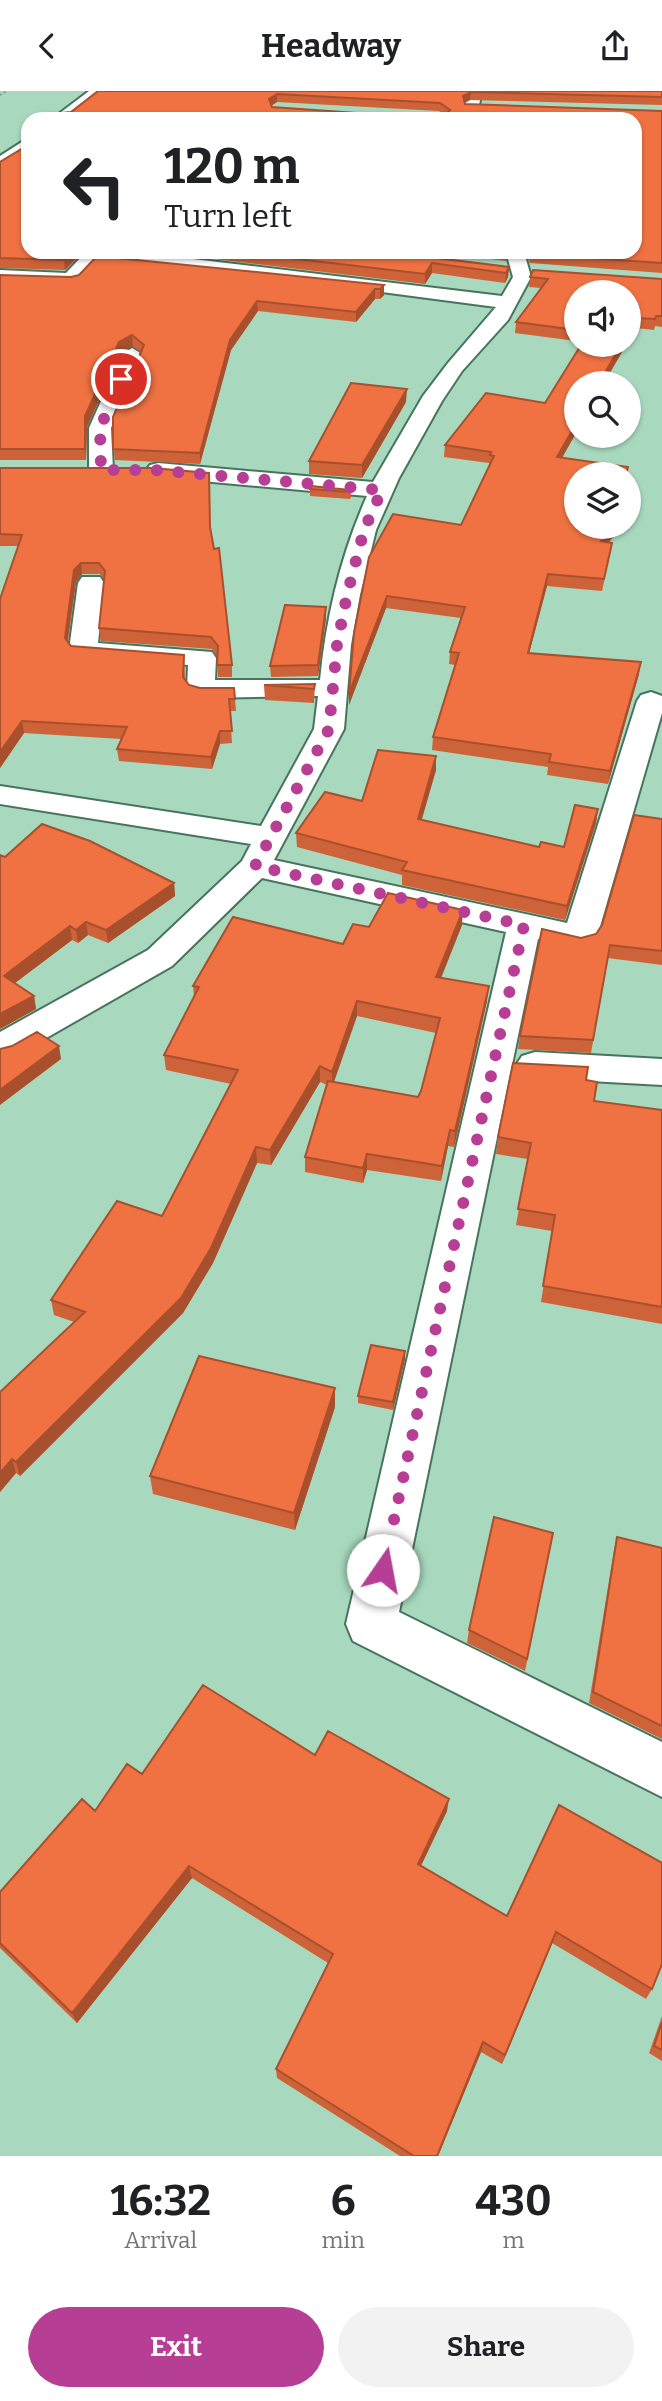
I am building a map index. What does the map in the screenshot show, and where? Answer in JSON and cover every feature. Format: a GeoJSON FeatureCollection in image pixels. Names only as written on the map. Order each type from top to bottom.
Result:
{"type":"FeatureCollection","features":[{"type":"Feature","properties":{"kind":"street"},"geometry":{"type":"LineString","coordinates":[[70,112],[98,91]]}},
{"type":"Feature","properties":{"kind":"street"},"geometry":{"type":"LineString","coordinates":[[474,111],[475,91]]}},
{"type":"Feature","properties":{"kind":"street"},"geometry":{"type":"LineString","coordinates":[[3,172],[21,151]]}},
{"type":"Feature","properties":{"kind":"street"},"geometry":{"type":"LineString","coordinates":[[0,276],[71,279],[90,259]]}},
{"type":"Feature","properties":{"kind":"street"},"geometry":{"type":"LineString","coordinates":[[157,259],[508,303]]}},
{"type":"Feature","properties":{"kind":"street"},"geometry":{"type":"LineString","coordinates":[[0,1048],[160,958],[255,866],[329,729],[337,645],[364,530],[402,447],[431,401],[508,303],[522,277],[519,266]]}},
{"type":"Feature","properties":{"kind":"street"},"geometry":{"type":"LineString","coordinates":[[101,470],[100,428],[132,354]]}},
{"type":"Feature","properties":{"kind":"street"},"geometry":{"type":"LineString","coordinates":[[76,470],[134,470],[382,490]]}},
{"type":"Feature","properties":{"kind":"street"},"geometry":{"type":"LineString","coordinates":[[91,583],[83,650],[202,658],[201,689],[335,687]]}},
{"type":"Feature","properties":{"kind":"street"},"geometry":{"type":"LineString","coordinates":[[255,866],[580,937],[651,701]]}},
{"type":"Feature","properties":{"kind":"street"},"geometry":{"type":"LineString","coordinates":[[0,795],[271,837]]}},
{"type":"Feature","properties":{"kind":"street"},"geometry":{"type":"LineString","coordinates":[[524,925],[371,1623],[662,1770]]}},
{"type":"Feature","properties":{"kind":"street"},"geometry":{"type":"LineString","coordinates":[[494,1063],[662,1072]]}},
{"type":"Feature","properties":{"kind":"path"},"geometry":{"type":"LineString","coordinates":[[0,95],[7,91]]}},
{"type":"Feature","properties":{"kind":"building"},"geometry":{"type":"Polygon","coordinates":[[[98,91],[662,91],[662,97],[471,92],[463,96],[465,104],[662,111],[662,263],[604,259],[642,259],[642,112],[448,112],[450,110],[440,103],[277,94],[269,99],[272,107],[343,112],[71,112],[98,91]]]}},
{"type":"Feature","properties":{"kind":"building"},"geometry":{"type":"Polygon","coordinates":[[[21,149],[21,259],[0,258],[0,162],[21,149]]]}},
{"type":"Feature","properties":{"kind":"building"},"geometry":{"type":"Polygon","coordinates":[[[94,259],[127,259],[384,285],[375,289],[356,312],[257,301],[230,340],[200,453],[113,449],[113,417],[144,345],[132,335],[119,342],[85,416],[85,449],[0,449],[0,275],[79,275],[94,259]]]}},
{"type":"Feature","properties":{"kind":"building"},"geometry":{"type":"Polygon","coordinates":[[[298,259],[444,259],[509,267],[506,273],[432,263],[425,274],[298,259]]]}},
{"type":"Feature","properties":{"kind":"building"},"geometry":{"type":"Polygon","coordinates":[[[533,270],[662,279],[662,316],[656,316],[655,319],[641,318],[641,280],[564,280],[564,328],[516,322],[548,279],[530,277],[533,270]]]}},
{"type":"Feature","properties":{"kind":"building"},"geometry":{"type":"Polygon","coordinates":[[[574,357],[614,357],[606,371],[565,371],[574,357]]]}},
{"type":"Feature","properties":{"kind":"building"},"geometry":{"type":"Polygon","coordinates":[[[564,372],[564,445],[557,457],[592,462],[564,462],[564,539],[603,539],[601,541],[612,543],[604,579],[548,574],[528,653],[641,662],[610,771],[549,762],[551,754],[433,737],[459,653],[450,652],[465,607],[387,596],[349,693],[354,633],[369,557],[393,514],[461,525],[494,456],[490,455],[491,452],[445,445],[486,393],[545,403],[564,372]]]}},
{"type":"Feature","properties":{"kind":"building"},"geometry":{"type":"Polygon","coordinates":[[[351,383],[407,389],[362,465],[309,461],[351,383]]]}},
{"type":"Feature","properties":{"kind":"building"},"geometry":{"type":"Polygon","coordinates":[[[0,468],[152,468],[209,473],[210,527],[214,549],[219,548],[232,665],[217,665],[218,646],[211,637],[99,628],[105,571],[99,563],[81,563],[74,570],[65,638],[71,646],[184,655],[183,677],[189,685],[200,688],[234,688],[235,699],[229,699],[232,731],[220,731],[211,757],[117,749],[127,727],[22,721],[0,752],[0,599],[22,535],[0,534],[0,468]]]}},
{"type":"Feature","properties":{"kind":"building"},"geometry":{"type":"Polygon","coordinates":[[[311,486],[351,490],[310,489],[311,486]]]}},
{"type":"Feature","properties":{"kind":"building"},"geometry":{"type":"Polygon","coordinates":[[[285,605],[326,607],[318,665],[270,666],[285,605]]]}},
{"type":"Feature","properties":{"kind":"building"},"geometry":{"type":"Polygon","coordinates":[[[315,684],[314,689],[264,685],[315,684]]]}},
{"type":"Feature","properties":{"kind":"building"},"geometry":{"type":"Polygon","coordinates":[[[378,750],[436,756],[418,819],[539,847],[541,842],[564,847],[575,805],[598,809],[567,906],[402,870],[407,862],[296,833],[325,792],[362,801],[378,750]]]}},
{"type":"Feature","properties":{"kind":"building"},"geometry":{"type":"Polygon","coordinates":[[[634,815],[662,819],[662,951],[610,945],[593,1040],[520,1036],[542,929],[581,938],[596,934],[602,925],[634,815]]]}},
{"type":"Feature","properties":{"kind":"building"},"geometry":{"type":"Polygon","coordinates":[[[42,824],[90,841],[174,883],[106,930],[86,922],[76,930],[70,926],[4,976],[34,996],[0,1014],[0,855],[5,857],[42,824]]]}},
{"type":"Feature","properties":{"kind":"building"},"geometry":{"type":"Polygon","coordinates":[[[388,893],[463,910],[436,977],[489,986],[455,1131],[450,1130],[442,1166],[367,1154],[363,1168],[305,1157],[328,1081],[418,1097],[421,1091],[440,1018],[357,1001],[332,1072],[320,1066],[270,1150],[256,1147],[211,1248],[181,1298],[16,1462],[12,1459],[0,1473],[0,1392],[85,1312],[51,1300],[117,1201],[162,1216],[238,1070],[164,1055],[199,987],[193,986],[233,917],[343,944],[353,924],[369,927],[388,893]]]}},
{"type":"Feature","properties":{"kind":"building"},"geometry":{"type":"Polygon","coordinates":[[[37,1032],[59,1046],[0,1090],[0,1049],[12,1046],[37,1032]]]}},
{"type":"Feature","properties":{"kind":"building"},"geometry":{"type":"Polygon","coordinates":[[[513,1063],[588,1067],[586,1080],[597,1082],[594,1101],[662,1110],[662,1307],[543,1286],[555,1215],[518,1209],[531,1143],[498,1137],[513,1063]]]}},
{"type":"Feature","properties":{"kind":"building"},"geometry":{"type":"Polygon","coordinates":[[[371,1345],[405,1351],[393,1402],[358,1396],[371,1345]]]}},
{"type":"Feature","properties":{"kind":"building"},"geometry":{"type":"Polygon","coordinates":[[[199,1356],[335,1388],[294,1513],[150,1476],[199,1356]]]}},
{"type":"Feature","properties":{"kind":"building"},"geometry":{"type":"Polygon","coordinates":[[[494,1517],[553,1533],[527,1659],[469,1630],[494,1517]]]}},
{"type":"Feature","properties":{"kind":"building"},"geometry":{"type":"Polygon","coordinates":[[[617,1537],[662,1548],[662,1726],[593,1692],[617,1537]]]}},
{"type":"Feature","properties":{"kind":"building"},"geometry":{"type":"Polygon","coordinates":[[[203,1685],[315,1755],[328,1731],[449,1799],[418,1864],[507,1916],[559,1805],[662,1863],[662,1964],[652,1989],[556,1932],[505,2055],[483,2042],[437,2156],[414,2156],[276,2069],[333,1954],[189,1866],[72,2013],[0,1943],[0,1892],[82,1799],[95,1811],[127,1764],[142,1774],[203,1685]]]}},
{"type":"Feature","properties":{"kind":"building"},"geometry":{"type":"Polygon","coordinates":[[[662,2022],[662,2050],[654,2046],[662,2022]]]}},
{"type":"Feature","properties":{"kind":"route"},"geometry":{"type":"LineString","coordinates":[[121,379],[100,428],[101,470],[153,470],[382,490],[364,530],[347,595],[337,645],[329,729],[255,866],[524,925],[383,1570]]}}]}
